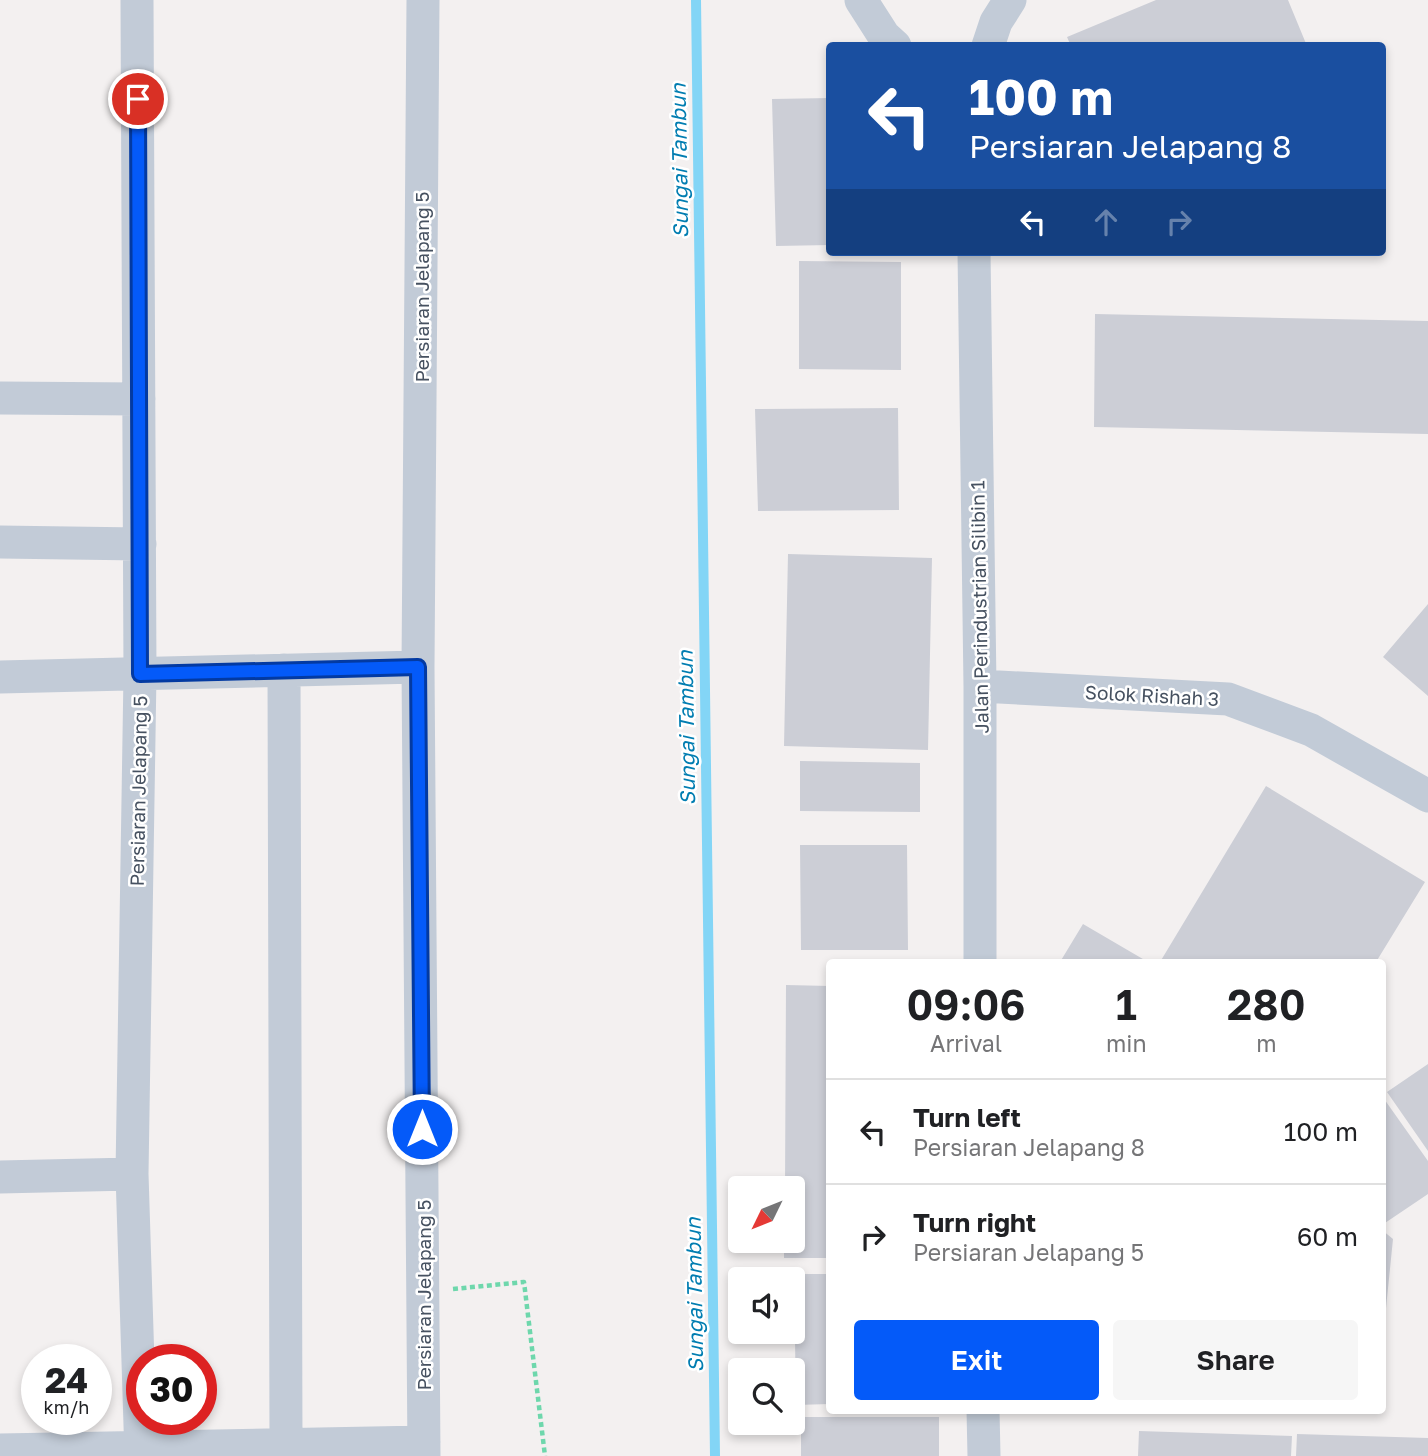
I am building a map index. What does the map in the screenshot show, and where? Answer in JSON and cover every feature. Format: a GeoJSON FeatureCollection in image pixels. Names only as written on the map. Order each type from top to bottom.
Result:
{"type":"FeatureCollection","features":[{"type":"Feature","properties":{"kind":"street","name":"Persiaran Jelapang 5"},"geometry":{"type":"LineString","coordinates":[[137,0],[140,674],[132,1174],[142,1452]]}},
{"type":"Feature","properties":{"kind":"street","name":"Persiaran Jelapang 5"},"geometry":{"type":"LineString","coordinates":[[423,0],[418,667],[424,1449]]}},
{"type":"Feature","properties":{"kind":"street"},"geometry":{"type":"LineString","coordinates":[[861,0],[891,42]]}},
{"type":"Feature","properties":{"kind":"street"},"geometry":{"type":"LineString","coordinates":[[989,42],[996,22],[1010,0]]}},
{"type":"Feature","properties":{"kind":"street","name":"Jalan Perindustrian Silibin 1"},"geometry":{"type":"LineString","coordinates":[[974,256],[980,686],[980,959]]}},
{"type":"Feature","properties":{"kind":"street"},"geometry":{"type":"LineString","coordinates":[[0,398],[139,400]]}},
{"type":"Feature","properties":{"kind":"street"},"geometry":{"type":"LineString","coordinates":[[0,542],[140,544]]}},
{"type":"Feature","properties":{"kind":"street"},"geometry":{"type":"LineString","coordinates":[[0,677],[418,667]]}},
{"type":"Feature","properties":{"kind":"street"},"geometry":{"type":"LineString","coordinates":[[284,670],[286,1444]]}},
{"type":"Feature","properties":{"kind":"street","name":"Solok Rishah 3"},"geometry":{"type":"LineString","coordinates":[[980,686],[1228,699],[1311,730],[1428,796]]}},
{"type":"Feature","properties":{"kind":"street"},"geometry":{"type":"LineString","coordinates":[[0,1177],[132,1174]]}},
{"type":"Feature","properties":{"kind":"street"},"geometry":{"type":"LineString","coordinates":[[983,1414],[984,1456]]}},
{"type":"Feature","properties":{"kind":"street"},"geometry":{"type":"LineString","coordinates":[[0,1450],[142,1452],[286,1444],[424,1449]]}},
{"type":"Feature","properties":{"kind":"path"},"geometry":{"type":"LineString","coordinates":[[423,1292],[524,1282],[545,1456]]}},
{"type":"Feature","properties":{"kind":"building"},"geometry":{"type":"Polygon","coordinates":[[[1156,0],[1288,0],[1305,42],[1069,42],[1067,37],[1156,0]]]}},
{"type":"Feature","properties":{"kind":"building"},"geometry":{"type":"Polygon","coordinates":[[[826,98],[826,245],[776,246],[772,99],[826,98]]]}},
{"type":"Feature","properties":{"kind":"building"},"geometry":{"type":"Polygon","coordinates":[[[799,261],[901,262],[901,370],[799,369],[799,261]]]}},
{"type":"Feature","properties":{"kind":"building"},"geometry":{"type":"Polygon","coordinates":[[[1095,314],[1428,321],[1428,434],[1094,427],[1095,314]]]}},
{"type":"Feature","properties":{"kind":"building"},"geometry":{"type":"Polygon","coordinates":[[[898,408],[899,510],[758,511],[755,409],[898,408]]]}},
{"type":"Feature","properties":{"kind":"building"},"geometry":{"type":"Polygon","coordinates":[[[788,554],[932,558],[928,750],[784,746],[788,554]]]}},
{"type":"Feature","properties":{"kind":"building"},"geometry":{"type":"Polygon","coordinates":[[[1428,604],[1428,696],[1383,657],[1428,604]]]}},
{"type":"Feature","properties":{"kind":"building"},"geometry":{"type":"Polygon","coordinates":[[[800,761],[920,763],[920,812],[800,811],[800,761]]]}},
{"type":"Feature","properties":{"kind":"building"},"geometry":{"type":"Polygon","coordinates":[[[1266,786],[1425,882],[1378,959],[1162,959],[1266,786]]]}},
{"type":"Feature","properties":{"kind":"building"},"geometry":{"type":"Polygon","coordinates":[[[800,845],[907,845],[908,950],[801,950],[800,845]]]}},
{"type":"Feature","properties":{"kind":"building"},"geometry":{"type":"Polygon","coordinates":[[[1083,924],[1143,959],[1062,959],[1083,924]]]}},
{"type":"Feature","properties":{"kind":"building"},"geometry":{"type":"Polygon","coordinates":[[[786,985],[826,986],[826,1258],[784,1258],[784,1253],[805,1253],[805,1176],[785,1176],[786,985]]]}},
{"type":"Feature","properties":{"kind":"building"},"geometry":{"type":"Polygon","coordinates":[[[1428,1064],[1428,1151],[1387,1092],[1428,1064]]]}},
{"type":"Feature","properties":{"kind":"building"},"geometry":{"type":"Polygon","coordinates":[[[1386,1102],[1428,1161],[1428,1194],[1386,1222],[1386,1102]]]}},
{"type":"Feature","properties":{"kind":"building"},"geometry":{"type":"Polygon","coordinates":[[[1386,1233],[1393,1239],[1386,1308],[1386,1233]]]}},
{"type":"Feature","properties":{"kind":"building"},"geometry":{"type":"Polygon","coordinates":[[[805,1274],[826,1274],[826,1404],[805,1405],[805,1358],[795,1358],[795,1344],[805,1344],[805,1274]]]}},
{"type":"Feature","properties":{"kind":"building"},"geometry":{"type":"Polygon","coordinates":[[[805,1417],[939,1417],[939,1456],[801,1456],[801,1435],[805,1435],[805,1417]]]}},
{"type":"Feature","properties":{"kind":"building"},"geometry":{"type":"Polygon","coordinates":[[[1139,1431],[1292,1436],[1291,1456],[1138,1456],[1139,1431]]]}},
{"type":"Feature","properties":{"kind":"building"},"geometry":{"type":"Polygon","coordinates":[[[1297,1434],[1428,1438],[1428,1456],[1296,1456],[1297,1434]]]}},
{"type":"Feature","properties":{"kind":"waterway","name":"Sungai Tambun"},"geometry":{"type":"LineString","coordinates":[[696,0],[715,1456]]}},
{"type":"Feature","properties":{"kind":"route"},"geometry":{"type":"LineString","coordinates":[[138,99],[140,674],[418,667],[422,1129]]}}]}
